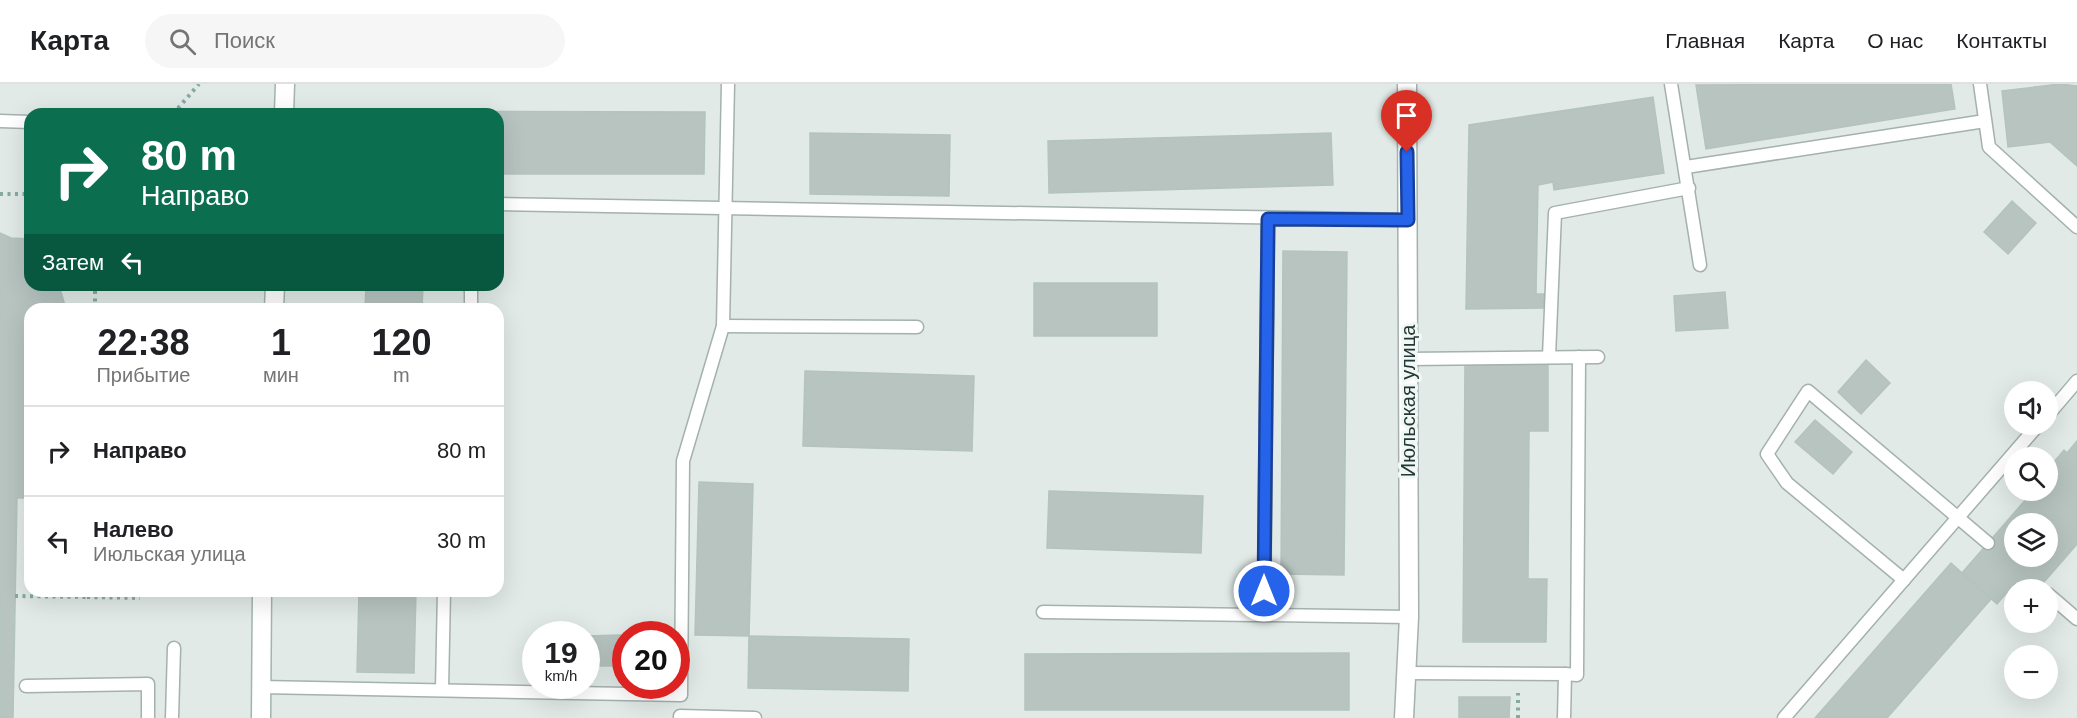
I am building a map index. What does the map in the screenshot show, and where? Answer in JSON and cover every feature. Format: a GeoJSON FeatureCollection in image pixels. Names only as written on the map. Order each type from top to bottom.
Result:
{"type":"FeatureCollection","features":[{"type":"Feature","properties":{"kind":"street"},"geometry":{"type":"LineString","coordinates":[[284,108],[285,84]]}},
{"type":"Feature","properties":{"kind":"street","name":"Июльская улица"},"geometry":{"type":"LineString","coordinates":[[1404,718],[1408,673],[1407,84]]}},
{"type":"Feature","properties":{"kind":"street"},"geometry":{"type":"LineString","coordinates":[[261,718],[262,597]]}},
{"type":"Feature","properties":{"kind":"lane"},"geometry":{"type":"LineString","coordinates":[[682,621],[683,461],[723,326],[728,84]]}},
{"type":"Feature","properties":{"kind":"lane"},"geometry":{"type":"LineString","coordinates":[[1671,84],[1700,265]]}},
{"type":"Feature","properties":{"kind":"lane"},"geometry":{"type":"LineString","coordinates":[[1980,84],[1989,147],[2077,227]]}},
{"type":"Feature","properties":{"kind":"lane"},"geometry":{"type":"LineString","coordinates":[[0,121],[24,122]]}},
{"type":"Feature","properties":{"kind":"lane"},"geometry":{"type":"LineString","coordinates":[[1686,167],[1985,121]]}},
{"type":"Feature","properties":{"kind":"lane"},"geometry":{"type":"LineString","coordinates":[[1549,357],[1555,213],[1689,188]]}},
{"type":"Feature","properties":{"kind":"lane"},"geometry":{"type":"LineString","coordinates":[[504,204],[1408,220]]}},
{"type":"Feature","properties":{"kind":"lane"},"geometry":{"type":"LineString","coordinates":[[1264,615],[1268,219]]}},
{"type":"Feature","properties":{"kind":"lane"},"geometry":{"type":"LineString","coordinates":[[723,326],[917,327]]}},
{"type":"Feature","properties":{"kind":"lane"},"geometry":{"type":"LineString","coordinates":[[1408,673],[1577,675],[1579,357]]}},
{"type":"Feature","properties":{"kind":"lane"},"geometry":{"type":"LineString","coordinates":[[1408,359],[1598,357]]}},
{"type":"Feature","properties":{"kind":"lane"},"geometry":{"type":"LineString","coordinates":[[2058,403],[2077,381]]}},
{"type":"Feature","properties":{"kind":"lane"},"geometry":{"type":"LineString","coordinates":[[1904,580],[1786,483],[1767,454],[1808,391],[1988,543]]}},
{"type":"Feature","properties":{"kind":"lane"},"geometry":{"type":"LineString","coordinates":[[1784,718],[2030,435]]}},
{"type":"Feature","properties":{"kind":"lane"},"geometry":{"type":"LineString","coordinates":[[442,689],[444,597]]}},
{"type":"Feature","properties":{"kind":"lane"},"geometry":{"type":"LineString","coordinates":[[2058,603],[2077,619]]}},
{"type":"Feature","properties":{"kind":"lane"},"geometry":{"type":"LineString","coordinates":[[1043,612],[1408,616]]}},
{"type":"Feature","properties":{"kind":"lane"},"geometry":{"type":"LineString","coordinates":[[172,718],[174,648]]}},
{"type":"Feature","properties":{"kind":"lane"},"geometry":{"type":"LineString","coordinates":[[1564,718],[1565,674]]}},
{"type":"Feature","properties":{"kind":"lane"},"geometry":{"type":"LineString","coordinates":[[26,686],[148,684],[148,718]]}},
{"type":"Feature","properties":{"kind":"lane"},"geometry":{"type":"LineString","coordinates":[[260,687],[612,693]]}},
{"type":"Feature","properties":{"kind":"lane"},"geometry":{"type":"LineString","coordinates":[[681,699],[680,717],[755,718]]}},
{"type":"Feature","properties":{"kind":"path"},"geometry":{"type":"LineString","coordinates":[[178,108],[200,84]]}},
{"type":"Feature","properties":{"kind":"path"},"geometry":{"type":"LineString","coordinates":[[0,194],[24,194]]}},
{"type":"Feature","properties":{"kind":"path"},"geometry":{"type":"LineString","coordinates":[[15,596],[24,596]]}},
{"type":"Feature","properties":{"kind":"path"},"geometry":{"type":"LineString","coordinates":[[87,597],[140,598]]}},
{"type":"Feature","properties":{"kind":"building"},"geometry":{"type":"Polygon","coordinates":[[[1951,84],[1955,109],[1706,149],[1696,85],[1951,84]]]}},
{"type":"Feature","properties":{"kind":"building"},"geometry":{"type":"Polygon","coordinates":[[[2060,84],[2077,86],[2077,166],[2050,142],[2008,147],[2002,91],[2060,84]]]}},
{"type":"Feature","properties":{"kind":"building"},"geometry":{"type":"Polygon","coordinates":[[[1653,97],[1664,173],[1554,190],[1553,182],[1538,185],[1536,294],[1544,294],[1543,308],[1466,309],[1469,125],[1653,97]]]}},
{"type":"Feature","properties":{"kind":"building"},"geometry":{"type":"Polygon","coordinates":[[[504,111],[705,112],[704,174],[504,174],[504,111]]]}},
{"type":"Feature","properties":{"kind":"building"},"geometry":{"type":"Polygon","coordinates":[[[810,133],[950,135],[949,196],[810,194],[810,133]]]}},
{"type":"Feature","properties":{"kind":"building"},"geometry":{"type":"Polygon","coordinates":[[[1331,133],[1333,185],[1049,193],[1048,141],[1331,133]]]}},
{"type":"Feature","properties":{"kind":"building"},"geometry":{"type":"Polygon","coordinates":[[[2012,201],[2036,223],[2008,254],[1984,232],[2012,201]]]}},
{"type":"Feature","properties":{"kind":"building"},"geometry":{"type":"Polygon","coordinates":[[[0,233],[11,238],[24,239],[24,291],[61,291],[64,303],[24,303],[24,498],[17,498],[13,718],[0,718],[0,233]]]}},
{"type":"Feature","properties":{"kind":"building"},"geometry":{"type":"Polygon","coordinates":[[[1283,251],[1347,252],[1344,575],[1281,574],[1283,251]]]}},
{"type":"Feature","properties":{"kind":"building"},"geometry":{"type":"Polygon","coordinates":[[[1034,283],[1157,283],[1157,336],[1034,336],[1034,283]]]}},
{"type":"Feature","properties":{"kind":"building"},"geometry":{"type":"Polygon","coordinates":[[[366,291],[423,291],[422,303],[365,303],[366,291]]]}},
{"type":"Feature","properties":{"kind":"building"},"geometry":{"type":"Polygon","coordinates":[[[1725,292],[1728,328],[1676,331],[1674,296],[1725,292]]]}},
{"type":"Feature","properties":{"kind":"building"},"geometry":{"type":"Polygon","coordinates":[[[1866,360],[1890,383],[1861,414],[1838,392],[1866,360]]]}},
{"type":"Feature","properties":{"kind":"building"},"geometry":{"type":"Polygon","coordinates":[[[1465,362],[1548,362],[1548,431],[1529,431],[1528,579],[1547,579],[1546,642],[1463,642],[1465,362]]]}},
{"type":"Feature","properties":{"kind":"building"},"geometry":{"type":"Polygon","coordinates":[[[805,371],[974,376],[972,451],[803,446],[805,371]]]}},
{"type":"Feature","properties":{"kind":"building"},"geometry":{"type":"Polygon","coordinates":[[[1815,420],[1852,452],[1833,474],[1795,442],[1815,420]]]}},
{"type":"Feature","properties":{"kind":"building"},"geometry":{"type":"Polygon","coordinates":[[[2077,441],[2077,544],[2058,566],[2058,513],[2014,513],[2024,501],[2058,501],[2058,457],[2064,450],[2067,453],[2077,441]]]}},
{"type":"Feature","properties":{"kind":"building"},"geometry":{"type":"Polygon","coordinates":[[[699,482],[753,484],[749,636],[695,635],[699,482]]]}},
{"type":"Feature","properties":{"kind":"building"},"geometry":{"type":"Polygon","coordinates":[[[1049,491],[1203,496],[1201,553],[1047,548],[1049,491]]]}},
{"type":"Feature","properties":{"kind":"building"},"geometry":{"type":"Polygon","coordinates":[[[2004,525],[2004,567],[2057,567],[2047,579],[2004,579],[2004,596],[1997,604],[1962,573],[2004,525]]]}},
{"type":"Feature","properties":{"kind":"building"},"geometry":{"type":"Polygon","coordinates":[[[1951,563],[1991,599],[1887,718],[1815,718],[1951,563]]]}},
{"type":"Feature","properties":{"kind":"building"},"geometry":{"type":"Polygon","coordinates":[[[359,597],[416,597],[414,673],[357,672],[359,597]]]}},
{"type":"Feature","properties":{"kind":"building"},"geometry":{"type":"Polygon","coordinates":[[[612,635],[612,666],[600,666],[600,636],[612,635]]]}},
{"type":"Feature","properties":{"kind":"building"},"geometry":{"type":"Polygon","coordinates":[[[749,636],[909,639],[908,691],[748,688],[749,636]]]}},
{"type":"Feature","properties":{"kind":"building"},"geometry":{"type":"Polygon","coordinates":[[[1349,653],[1349,710],[1025,710],[1025,654],[1349,653]]]}},
{"type":"Feature","properties":{"kind":"building"},"geometry":{"type":"Polygon","coordinates":[[[1459,697],[1510,697],[1509,718],[1459,718],[1459,697]]]}},
{"type":"Feature","properties":{"kind":"route"},"geometry":{"type":"LineString","coordinates":[[1264,591],[1268,219],[1408,220],[1407,152]]}}]}
